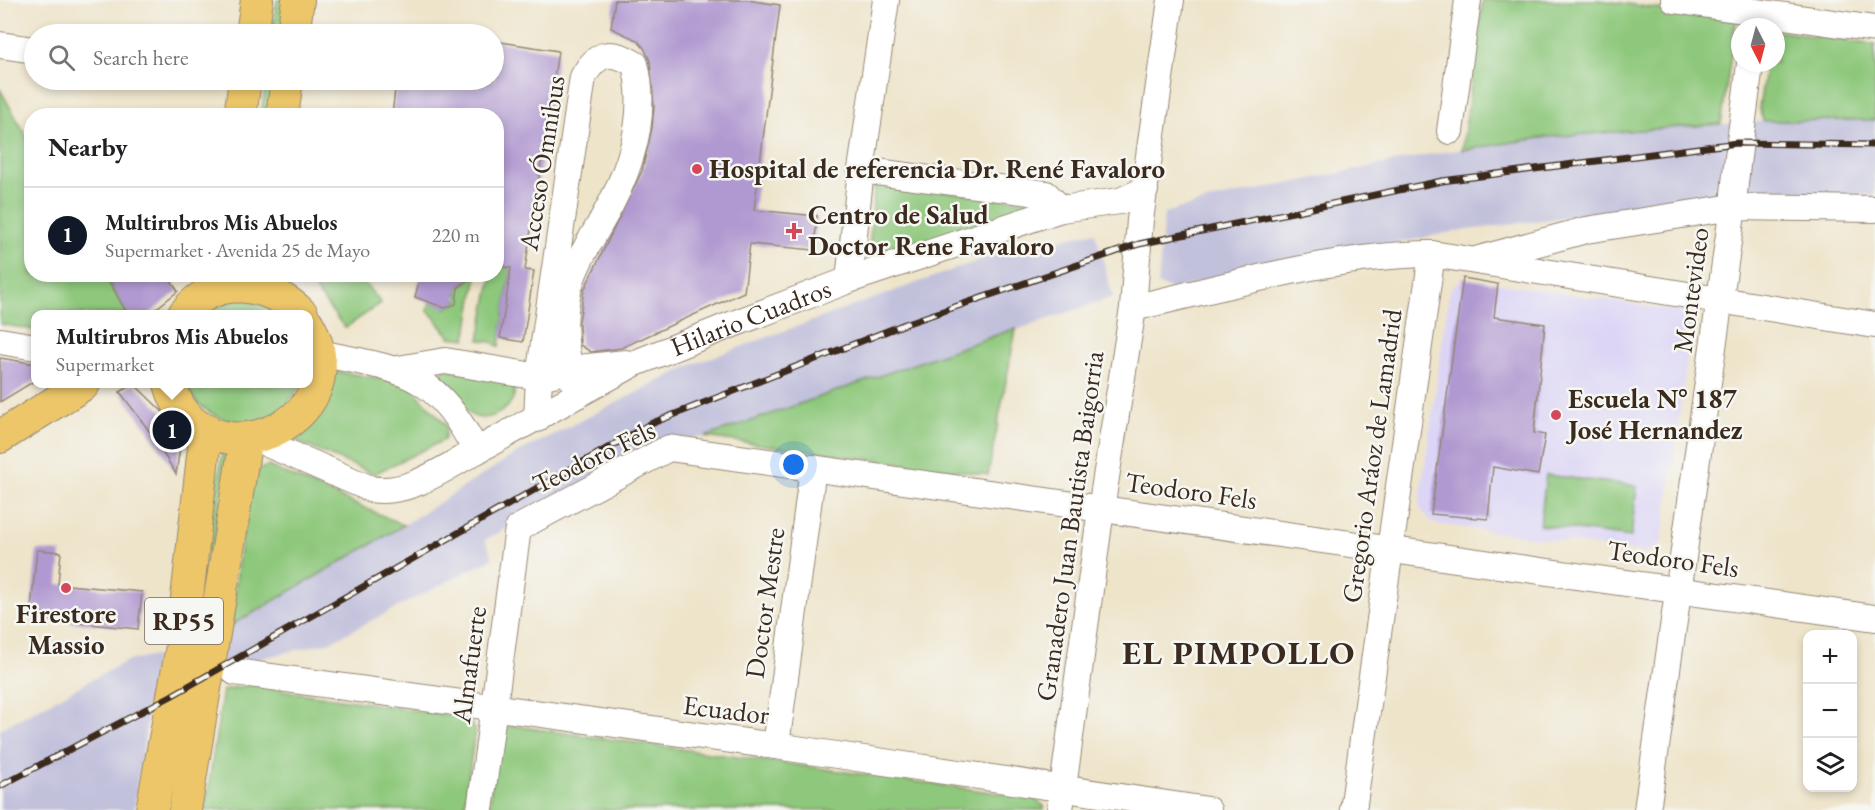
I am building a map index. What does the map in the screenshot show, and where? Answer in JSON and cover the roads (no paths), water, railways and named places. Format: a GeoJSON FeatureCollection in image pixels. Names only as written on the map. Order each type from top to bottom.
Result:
{"type":"FeatureCollection","features":[{"type":"Feature","properties":{"kind":"main road"},"geometry":{"type":"LineString","coordinates":[[253,24],[257,0]]}},
{"type":"Feature","properties":{"kind":"main road"},"geometry":{"type":"LineString","coordinates":[[294,24],[298,0]]}},
{"type":"Feature","properties":{"kind":"main road"},"geometry":{"type":"LineString","coordinates":[[240,108],[241,90]]}},
{"type":"Feature","properties":{"kind":"main road"},"geometry":{"type":"LineString","coordinates":[[283,108],[286,90]]}},
{"type":"Feature","properties":{"kind":"main road"},"geometry":{"type":"LineString","coordinates":[[188,310],[213,282]]}},
{"type":"Feature","properties":{"kind":"main road"},"geometry":{"type":"LineString","coordinates":[[188,310],[203,297],[222,289],[258,282]]}},
{"type":"Feature","properties":{"kind":"main road"},"geometry":{"type":"LineString","coordinates":[[263,282],[297,310]]}},
{"type":"Feature","properties":{"kind":"main road"},"geometry":{"type":"LineString","coordinates":[[172,388],[180,406],[206,429],[225,437],[250,438],[279,430],[306,406],[317,381],[319,353],[313,336]]}},
{"type":"Feature","properties":{"kind":"main road"},"geometry":{"type":"LineString","coordinates":[[0,437],[78,388]]}},
{"type":"Feature","properties":{"kind":"main road","name":"RP55"},"geometry":{"type":"LineString","coordinates":[[152,810],[181,652],[206,429]]}},
{"type":"Feature","properties":{"kind":"main road","name":"RP55"},"geometry":{"type":"LineString","coordinates":[[186,810],[250,438]]}},
{"type":"Feature","properties":{"kind":"street"},"geometry":{"type":"LineString","coordinates":[[849,280],[861,170],[886,0]]}},
{"type":"Feature","properties":{"kind":"street","name":"Granadero Juan Bautista Baigorria"},"geometry":{"type":"LineString","coordinates":[[1062,799],[1101,509],[1133,308],[1140,220],[1171,0]]}},
{"type":"Feature","properties":{"kind":"street"},"geometry":{"type":"LineString","coordinates":[[1450,132],[1467,0]]}},
{"type":"Feature","properties":{"kind":"street"},"geometry":{"type":"LineString","coordinates":[[1674,0],[1875,28]]}},
{"type":"Feature","properties":{"kind":"street"},"geometry":{"type":"LineString","coordinates":[[0,45],[24,49]]}},
{"type":"Feature","properties":{"kind":"street","name":"Acceso Ómnibus"},"geometry":{"type":"LineString","coordinates":[[537,419],[539,377],[583,77],[591,63],[604,54],[622,56],[635,64],[640,83],[633,154],[618,190],[576,268],[567,295],[565,344],[574,384]]}},
{"type":"Feature","properties":{"kind":"street","name":"Montevideo"},"geometry":{"type":"LineString","coordinates":[[1647,810],[1733,207],[1737,143],[1743,123],[1749,72]]}},
{"type":"Feature","properties":{"kind":"street"},"geometry":{"type":"LineString","coordinates":[[861,170],[1046,194],[1061,209]]}},
{"type":"Feature","properties":{"kind":"street","name":"Hilario Cuadros"},"geometry":{"type":"LineString","coordinates":[[250,438],[371,489],[383,492],[410,485],[537,419],[574,384],[639,362],[849,280],[1061,209],[1120,201],[1145,190]]}},
{"type":"Feature","properties":{"kind":"street"},"geometry":{"type":"LineString","coordinates":[[1473,261],[1586,230],[1733,207],[1875,209]]}},
{"type":"Feature","properties":{"kind":"street"},"geometry":{"type":"LineString","coordinates":[[1133,308],[1319,266],[1393,254],[1432,254],[1875,325]]}},
{"type":"Feature","properties":{"kind":"street","name":"Gregorio Aráoz de Lamadrid"},"geometry":{"type":"LineString","coordinates":[[1353,810],[1432,254]]}},
{"type":"Feature","properties":{"kind":"street"},"geometry":{"type":"LineString","coordinates":[[0,342],[31,345]]}},
{"type":"Feature","properties":{"kind":"street"},"geometry":{"type":"LineString","coordinates":[[319,353],[398,369],[430,387],[468,435],[476,451]]}},
{"type":"Feature","properties":{"kind":"street"},"geometry":{"type":"LineString","coordinates":[[398,369],[445,361],[574,384]]}},
{"type":"Feature","properties":{"kind":"street","name":"Teodoro Fels"},"geometry":{"type":"LineString","coordinates":[[518,528],[669,448],[1875,618]]}},
{"type":"Feature","properties":{"kind":"street","name":"Doctor Mestre"},"geometry":{"type":"LineString","coordinates":[[776,746],[813,468]]}},
{"type":"Feature","properties":{"kind":"street","name":"Almafuerte"},"geometry":{"type":"LineString","coordinates":[[480,810],[518,528]]}},
{"type":"Feature","properties":{"kind":"street","name":"Ecuador"},"geometry":{"type":"LineString","coordinates":[[235,672],[776,746],[1062,799],[1208,810]]}},
{"type":"Feature","properties":{"kind":"railway"},"geometry":{"type":"LineString","coordinates":[[0,786],[171,696],[650,424],[905,324],[1139,244],[1442,181],[1737,143],[1875,145]]}},
{"type":"Feature","properties":{"kind":"place","name":"Hospital de referencia Dr. René Favaloro"},"geometry":{"type":"Point","coordinates":[697,169]}},
{"type":"Feature","properties":{"kind":"place","name":"Centro de Salud Doctor Rene Favaloro"},"geometry":{"type":"Point","coordinates":[794,231]}},
{"type":"Feature","properties":{"kind":"place","name":"Escuela N° 187 José Hernandez"},"geometry":{"type":"Point","coordinates":[1556,415]}},
{"type":"Feature","properties":{"kind":"place","name":"Multirubros Mis Abuelos"},"geometry":{"type":"Point","coordinates":[172,430]}},
{"type":"Feature","properties":{"kind":"place","name":"Firestore Massio"},"geometry":{"type":"Point","coordinates":[66,588]}},
{"type":"Feature","properties":{"kind":"district","name":"EL PIMPOLLO"},"geometry":{"type":"Point","coordinates":[1239,652]}}]}
